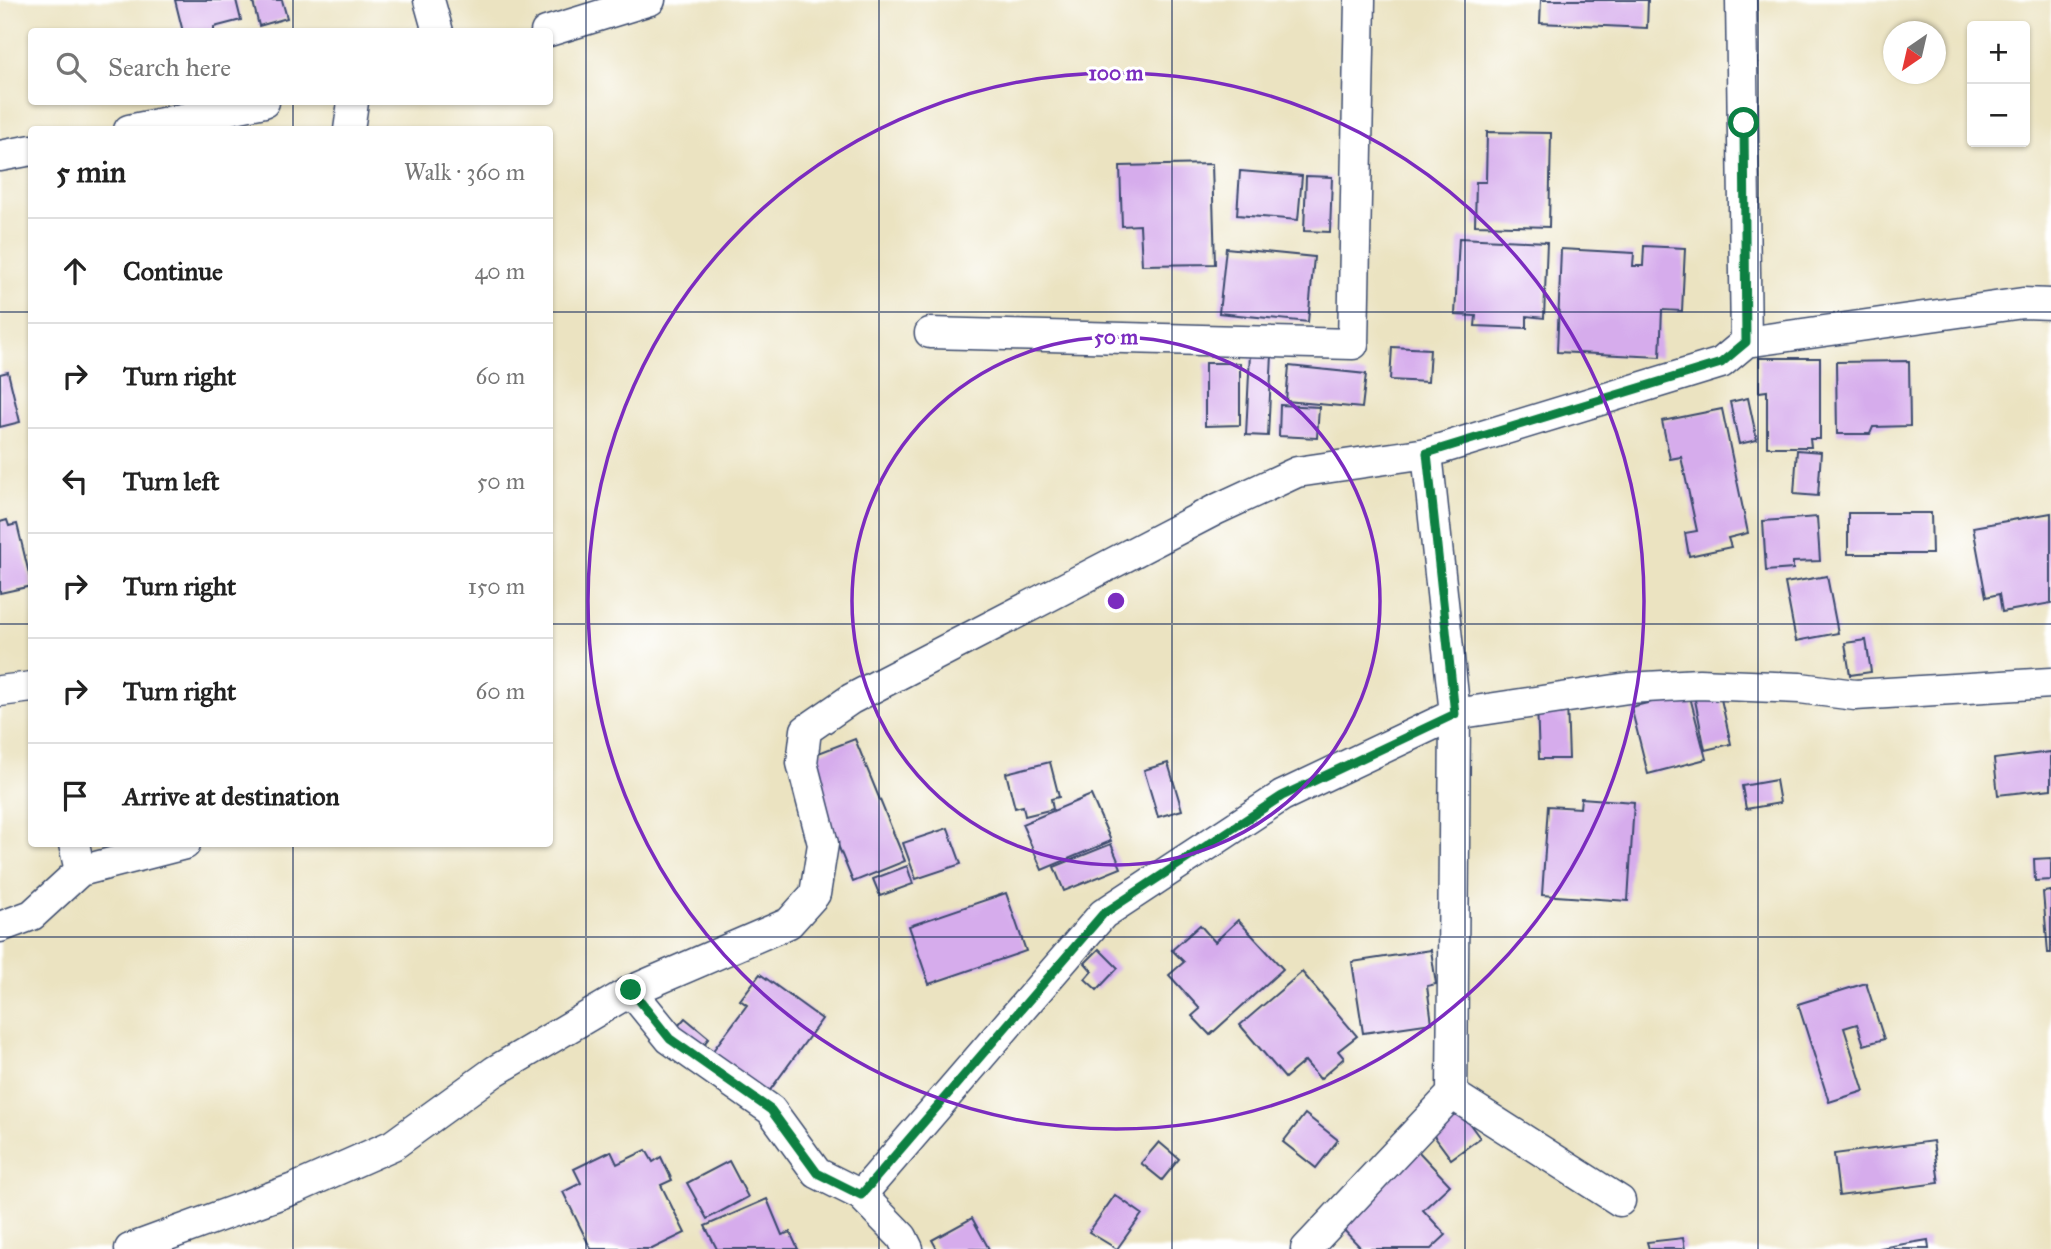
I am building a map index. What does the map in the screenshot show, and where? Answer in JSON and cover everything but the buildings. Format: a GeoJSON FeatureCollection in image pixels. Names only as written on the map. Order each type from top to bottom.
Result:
{"type":"FeatureCollection","features":[{"type":"Feature","properties":{"kind":"street"},"geometry":{"type":"LineString","coordinates":[[429,0],[437,28]]}},
{"type":"Feature","properties":{"kind":"street"},"geometry":{"type":"LineString","coordinates":[[553,30],[650,0]]}},
{"type":"Feature","properties":{"kind":"street"},"geometry":{"type":"LineString","coordinates":[[930,333],[1353,344],[1360,0]]}},
{"type":"Feature","properties":{"kind":"street"},"geometry":{"type":"LineString","coordinates":[[1741,0],[1746,342]]}},
{"type":"Feature","properties":{"kind":"street"},"geometry":{"type":"LineString","coordinates":[[148,126],[250,105]]}},
{"type":"Feature","properties":{"kind":"street"},"geometry":{"type":"LineString","coordinates":[[350,126],[353,105]]}},
{"type":"Feature","properties":{"kind":"street"},"geometry":{"type":"LineString","coordinates":[[0,156],[28,151]]}},
{"type":"Feature","properties":{"kind":"street"},"geometry":{"type":"LineString","coordinates":[[130,1249],[296,1188],[393,1144],[495,1071],[631,990],[789,923],[815,894],[823,844],[802,763],[806,730],[851,699],[1215,510],[1297,472],[1427,453],[1721,363],[1746,342],[2023,303],[2051,304]]}},
{"type":"Feature","properties":{"kind":"street"},"geometry":{"type":"LineString","coordinates":[[1306,1249],[1452,1094],[1455,714],[1427,453]]}},
{"type":"Feature","properties":{"kind":"street"},"geometry":{"type":"LineString","coordinates":[[861,1195],[1103,914],[1282,796],[1455,714],[1628,688],[1699,684],[1773,686],[1855,695],[2051,683]]}},
{"type":"Feature","properties":{"kind":"street"},"geometry":{"type":"LineString","coordinates":[[0,691],[28,688]]}},
{"type":"Feature","properties":{"kind":"street"},"geometry":{"type":"LineString","coordinates":[[0,927],[32,915],[77,857],[160,847]]}},
{"type":"Feature","properties":{"kind":"street"},"geometry":{"type":"LineString","coordinates":[[631,990],[670,1039],[771,1110],[817,1173],[861,1195],[902,1237],[908,1249]]}},
{"type":"Feature","properties":{"kind":"street"},"geometry":{"type":"LineString","coordinates":[[1452,1094],[1620,1201]]}},
{"type":"Feature","properties":{"kind":"route"},"geometry":{"type":"LineString","coordinates":[[631,990],[670,1039],[771,1110],[817,1173],[861,1195],[1103,914],[1282,796],[1455,714],[1427,453],[1684,372],[1721,363],[1746,342],[1744,123]]}}]}
